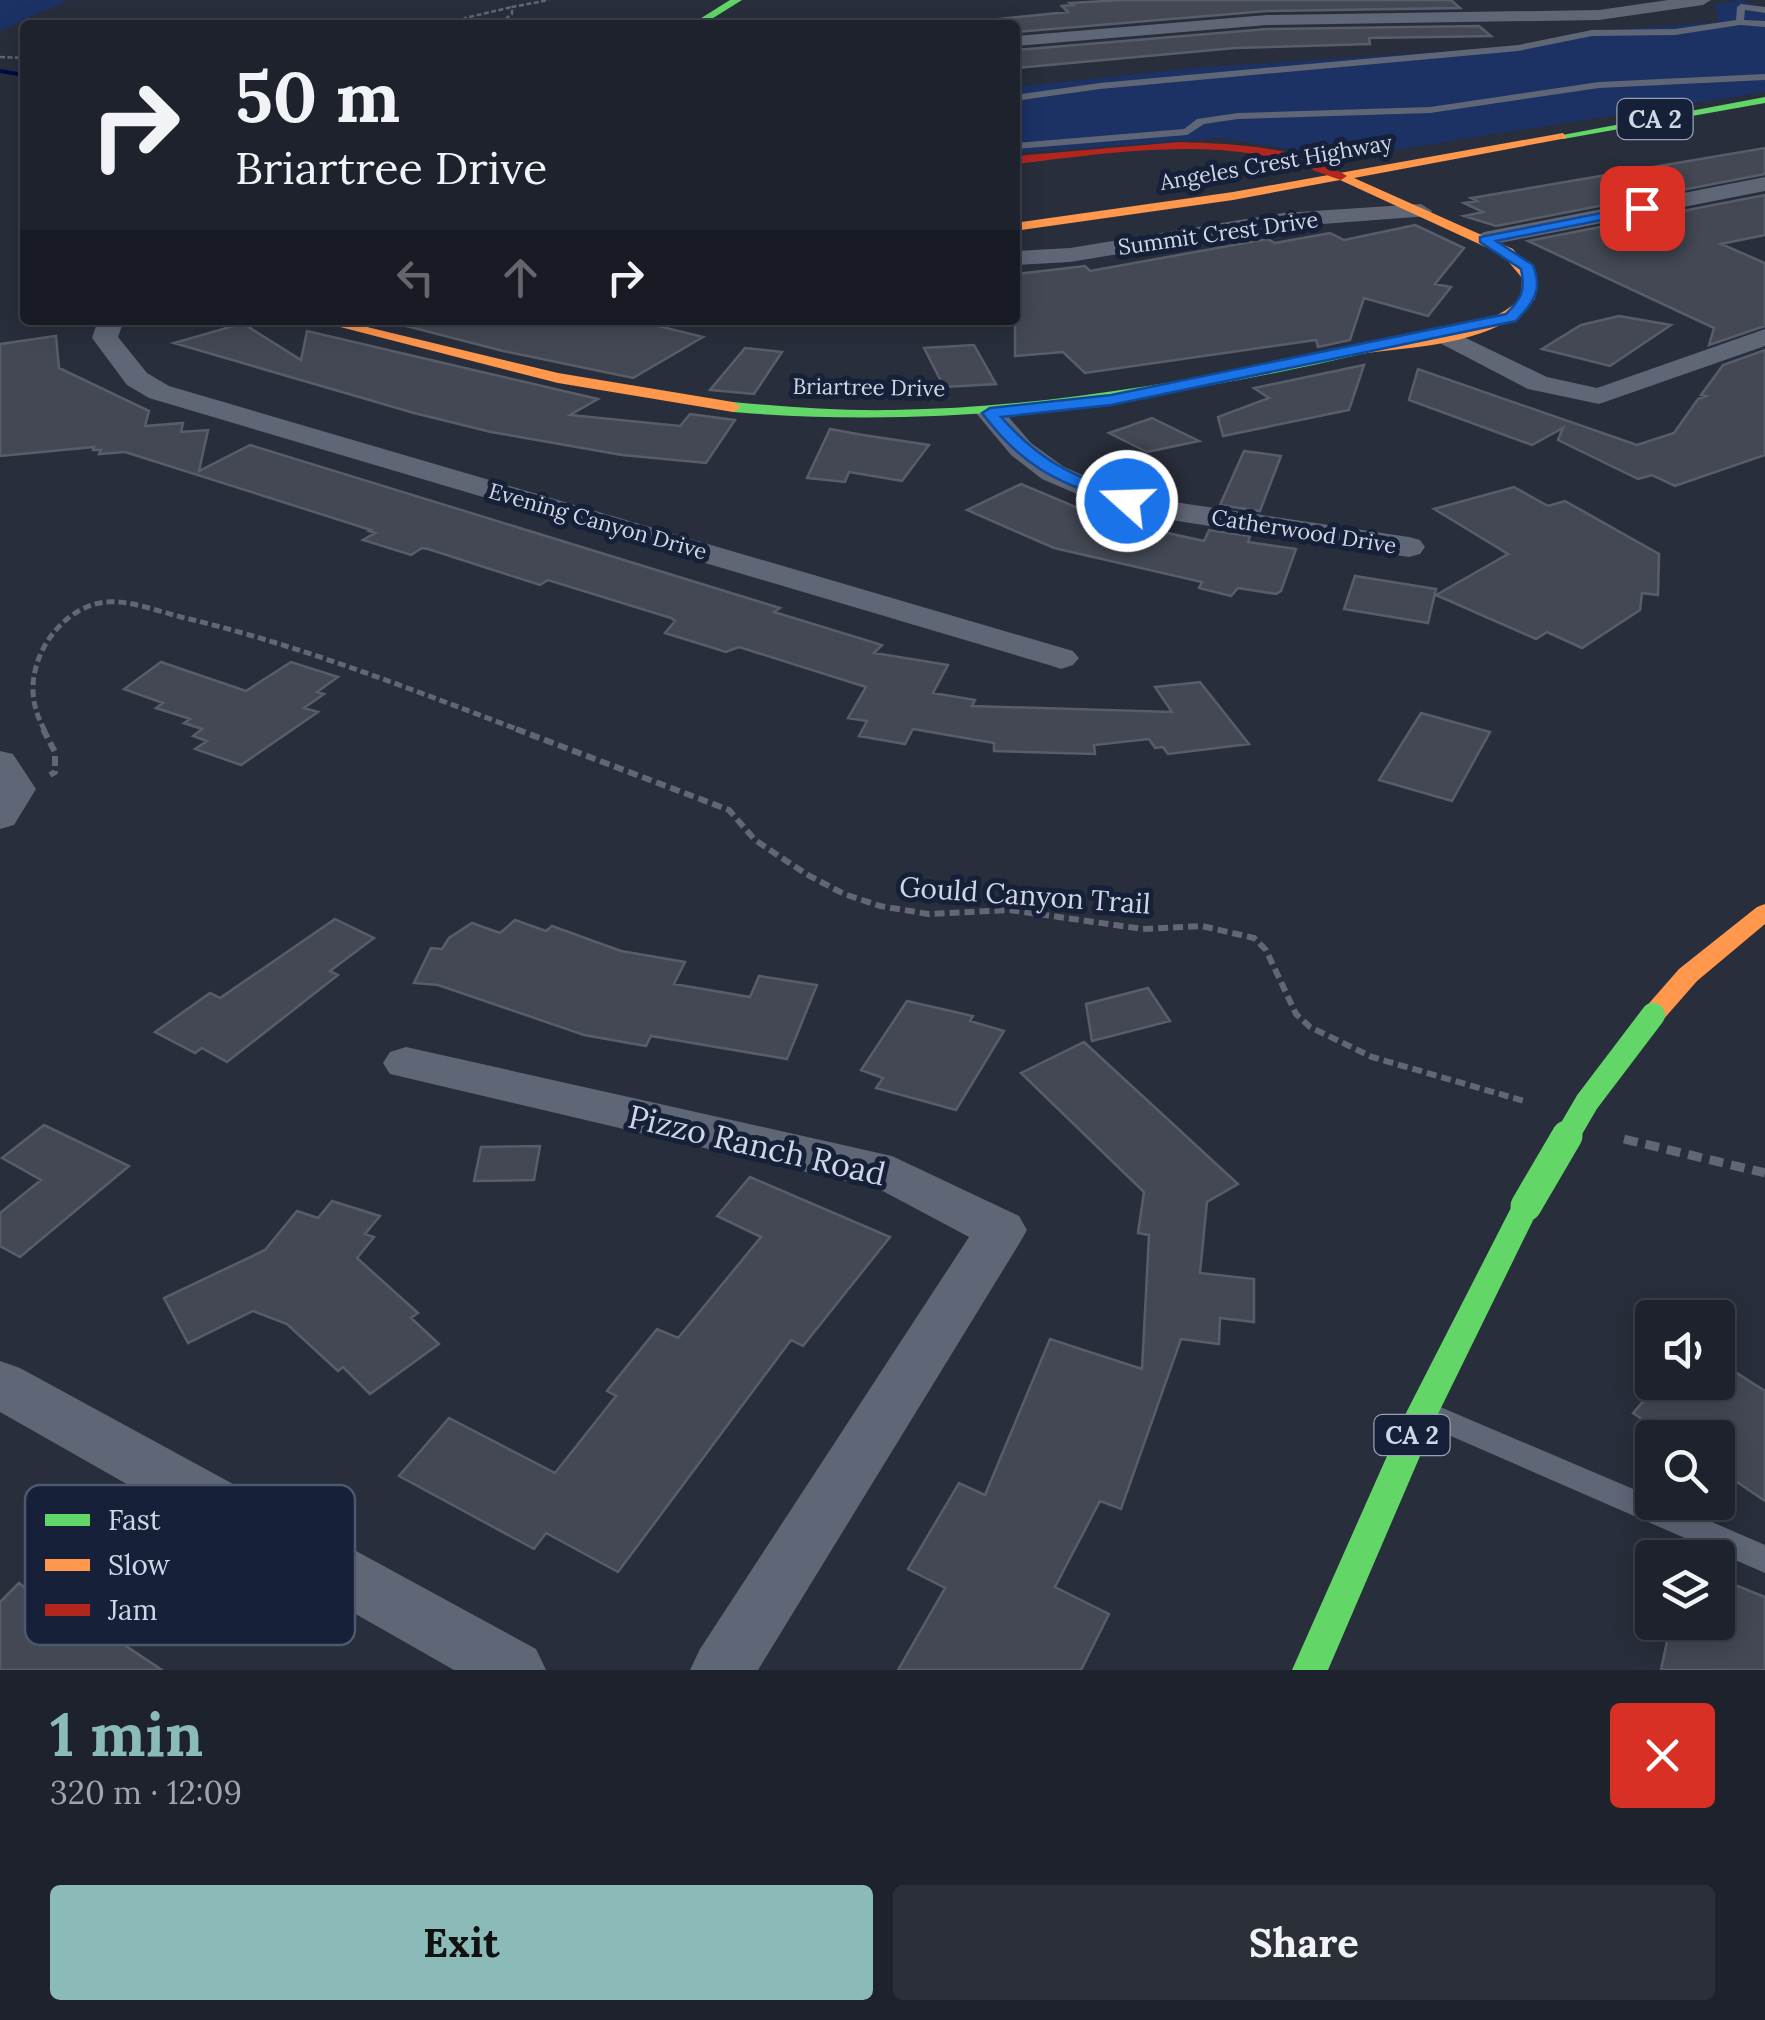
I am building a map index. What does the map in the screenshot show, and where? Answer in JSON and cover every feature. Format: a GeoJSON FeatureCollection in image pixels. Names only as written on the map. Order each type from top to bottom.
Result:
{"type":"FeatureCollection","features":[{"type":"Feature","properties":{"kind":"street"},"geometry":{"type":"LineString","coordinates":[[703,20],[737,0]]}},
{"type":"Feature","properties":{"kind":"street"},"geometry":{"type":"LineString","coordinates":[[1020,42],[1267,20],[1599,15],[1703,0]]}},
{"type":"Feature","properties":{"kind":"street","name":"Angeles Crest Highway"},"geometry":{"type":"LineString","coordinates":[[1020,226],[1098,218],[1765,103]]}},
{"type":"Feature","properties":{"kind":"street","name":"Briartree Drive"},"geometry":{"type":"LineString","coordinates":[[340,325],[589,386],[700,403],[802,413],[990,413],[1111,400],[1443,334],[1510,318],[1527,301],[1532,286],[1528,268],[1484,240],[1296,156],[1216,144],[1020,160]]}},
{"type":"Feature","properties":{"kind":"street"},"geometry":{"type":"LineString","coordinates":[[1484,240],[1765,184]]}},
{"type":"Feature","properties":{"kind":"street"},"geometry":{"type":"LineString","coordinates":[[1732,190],[1765,203]]}},
{"type":"Feature","properties":{"kind":"street","name":"Summit Crest Drive"},"geometry":{"type":"LineString","coordinates":[[1020,258],[1070,254],[1283,220],[1421,210]]}},
{"type":"Feature","properties":{"kind":"street","name":"Evening Canyon Drive"},"geometry":{"type":"LineString","coordinates":[[109,325],[105,338],[138,379],[160,392],[1061,658]]}},
{"type":"Feature","properties":{"kind":"street"},"geometry":{"type":"LineString","coordinates":[[1443,334],[1538,385],[1574,395],[1598,396],[1765,336]]}},
{"type":"Feature","properties":{"kind":"street","name":"Catherwood Drive"},"geometry":{"type":"LineString","coordinates":[[990,413],[1021,449],[1054,473],[1102,494],[1152,508],[1409,548]]}},
{"type":"Feature","properties":{"kind":"street","name":"CA 2"},"geometry":{"type":"LineString","coordinates":[[1310,1670],[1423,1412],[1526,1206],[1587,1102],[1688,975],[1765,912]]}},
{"type":"Feature","properties":{"kind":"street","name":"Pizzo Ranch Road"},"geometry":{"type":"LineString","coordinates":[[406,1063],[892,1174],[1001,1230],[722,1670]]}},
{"type":"Feature","properties":{"kind":"street"},"geometry":{"type":"LineString","coordinates":[[0,1384],[182,1485]]}},
{"type":"Feature","properties":{"kind":"street"},"geometry":{"type":"LineString","coordinates":[[355,1582],[514,1670]]}},
{"type":"Feature","properties":{"kind":"lane"},"geometry":{"type":"LineString","coordinates":[[1740,22],[1740,7],[1765,10]]}},
{"type":"Feature","properties":{"kind":"lane"},"geometry":{"type":"LineString","coordinates":[[1020,97],[1100,86],[1518,48],[1592,33],[1675,32],[1740,22],[1765,24]]}},
{"type":"Feature","properties":{"kind":"lane"},"geometry":{"type":"LineString","coordinates":[[1020,146],[1187,132],[1201,120],[1238,116],[1430,110],[1599,85],[1765,77]]}},
{"type":"Feature","properties":{"kind":"lane"},"geometry":{"type":"LineString","coordinates":[[1423,1412],[1765,1558]]}},
{"type":"Feature","properties":{"kind":"path"},"geometry":{"type":"LineString","coordinates":[[464,20],[549,0]]}},
{"type":"Feature","properties":{"kind":"path"},"geometry":{"type":"LineString","coordinates":[[504,20],[512,14],[512,8]]}},
{"type":"Feature","properties":{"kind":"path","name":"Gould Canyon Trail"},"geometry":{"type":"LineString","coordinates":[[6,790],[47,777],[57,763],[31,696],[50,636],[86,606],[120,602],[232,630],[340,666],[512,725],[708,800],[729,810],[756,840],[806,874],[844,894],[880,906],[928,914],[1010,910],[1143,929],[1202,926],[1254,938],[1266,950],[1296,1014],[1310,1028],[1372,1057],[1431,1071],[1531,1104]]}},
{"type":"Feature","properties":{"kind":"path"},"geometry":{"type":"LineString","coordinates":[[1616,1137],[1765,1174]]}},
{"type":"Feature","properties":{"kind":"shaded area"},"geometry":{"type":"Polygon","coordinates":[[[0,0],[68,0],[20,20],[0,31],[0,0]]]}},
{"type":"Feature","properties":{"kind":"shaded area"},"geometry":{"type":"Polygon","coordinates":[[[1738,0],[1765,7],[1765,92],[1361,155],[1332,156],[1221,138],[1020,153],[1020,86],[1194,68],[1514,47],[1586,32],[1719,22],[1714,5],[1738,0]]]}},
{"type":"Feature","properties":{"kind":"building"},"geometry":{"type":"Polygon","coordinates":[[[1451,0],[1460,8],[1267,11],[1020,32],[1020,20],[988,20],[1068,12],[1062,6],[1073,5],[1070,3],[1451,0]]]}},
{"type":"Feature","properties":{"kind":"building"},"geometry":{"type":"Polygon","coordinates":[[[1479,26],[1491,36],[1369,38],[1370,44],[1235,48],[1020,68],[1020,50],[1267,29],[1479,26]]]}},
{"type":"Feature","properties":{"kind":"building"},"geometry":{"type":"Polygon","coordinates":[[[1765,148],[1765,174],[1496,226],[1464,216],[1483,212],[1464,203],[1477,201],[1471,198],[1765,148]]]}},
{"type":"Feature","properties":{"kind":"building"},"geometry":{"type":"Polygon","coordinates":[[[1765,195],[1765,235],[1721,244],[1765,263],[1765,326],[1709,345],[1714,328],[1528,241],[1765,195]]]}},
{"type":"Feature","properties":{"kind":"building"},"geometry":{"type":"Polygon","coordinates":[[[1415,225],[1464,248],[1435,284],[1451,287],[1428,316],[1364,298],[1350,340],[1318,347],[1316,340],[1085,373],[1063,352],[1015,356],[1015,325],[1020,325],[1020,273],[1085,266],[1090,271],[1267,239],[1275,243],[1330,233],[1344,240],[1415,225]]]}},
{"type":"Feature","properties":{"kind":"building"},"geometry":{"type":"Polygon","coordinates":[[[1619,316],[1671,325],[1610,366],[1542,349],[1581,325],[1619,316]]]}},
{"type":"Feature","properties":{"kind":"building"},"geometry":{"type":"Polygon","coordinates":[[[237,325],[247,326],[301,360],[307,331],[598,399],[570,415],[680,426],[690,414],[735,420],[706,463],[622,455],[491,432],[414,413],[174,343],[237,325]]]}},
{"type":"Feature","properties":{"kind":"building"},"geometry":{"type":"Polygon","coordinates":[[[402,325],[654,325],[703,337],[633,378],[402,325]]]}},
{"type":"Feature","properties":{"kind":"building"},"geometry":{"type":"Polygon","coordinates":[[[56,336],[59,368],[149,411],[145,426],[183,423],[181,432],[208,430],[199,471],[250,445],[780,608],[774,612],[882,645],[874,653],[948,665],[933,693],[975,700],[972,706],[1172,712],[1155,687],[1200,682],[1249,744],[1168,754],[1163,747],[1155,748],[1149,739],[1094,745],[1095,754],[994,751],[994,743],[913,729],[905,744],[859,736],[867,721],[848,718],[866,687],[739,647],[726,652],[665,633],[675,621],[671,618],[548,580],[540,585],[428,549],[411,555],[363,540],[375,533],[371,530],[125,452],[99,454],[101,450],[93,450],[94,447],[0,456],[0,344],[56,336]]]}},
{"type":"Feature","properties":{"kind":"building"},"geometry":{"type":"Polygon","coordinates":[[[974,345],[996,384],[944,387],[924,348],[974,345]]]}},
{"type":"Feature","properties":{"kind":"building"},"geometry":{"type":"Polygon","coordinates":[[[745,348],[782,352],[754,394],[710,390],[745,348]]]}},
{"type":"Feature","properties":{"kind":"building"},"geometry":{"type":"Polygon","coordinates":[[[1765,350],[1765,455],[1675,486],[1652,475],[1638,479],[1558,440],[1563,428],[1532,445],[1409,400],[1418,369],[1637,445],[1674,433],[1698,399],[1706,396],[1701,395],[1723,365],[1765,350]]]}},
{"type":"Feature","properties":{"kind":"building"},"geometry":{"type":"Polygon","coordinates":[[[1364,365],[1349,410],[1223,436],[1218,417],[1269,398],[1254,388],[1364,365]]]}},
{"type":"Feature","properties":{"kind":"building"},"geometry":{"type":"Polygon","coordinates":[[[1152,418],[1199,441],[1147,452],[1109,433],[1152,418]]]}},
{"type":"Feature","properties":{"kind":"building"},"geometry":{"type":"Polygon","coordinates":[[[830,429],[929,445],[902,481],[849,472],[845,482],[807,478],[830,429]]]}},
{"type":"Feature","properties":{"kind":"building"},"geometry":{"type":"Polygon","coordinates":[[[1244,451],[1281,456],[1260,511],[1220,505],[1244,451]]]}},
{"type":"Feature","properties":{"kind":"building"},"geometry":{"type":"Polygon","coordinates":[[[1021,484],[1104,519],[1204,541],[1209,530],[1250,536],[1248,542],[1296,549],[1281,591],[1276,594],[1238,588],[1231,596],[1199,588],[1202,582],[1054,548],[967,510],[1021,484]]]}},
{"type":"Feature","properties":{"kind":"building"},"geometry":{"type":"Polygon","coordinates":[[[1514,487],[1548,506],[1565,501],[1659,554],[1658,595],[1642,593],[1640,610],[1582,648],[1547,632],[1536,639],[1436,595],[1508,554],[1434,509],[1514,487]]]}},
{"type":"Feature","properties":{"kind":"building"},"geometry":{"type":"Polygon","coordinates":[[[1355,576],[1436,589],[1428,623],[1344,609],[1355,576]]]}},
{"type":"Feature","properties":{"kind":"building"},"geometry":{"type":"Polygon","coordinates":[[[161,662],[246,691],[291,662],[338,677],[317,692],[324,694],[304,708],[318,712],[241,765],[195,749],[207,741],[193,736],[202,729],[184,723],[190,719],[156,708],[163,703],[124,689],[161,662]]]}},
{"type":"Feature","properties":{"kind":"building"},"geometry":{"type":"Polygon","coordinates":[[[1421,713],[1490,732],[1452,801],[1379,780],[1421,713]]]}},
{"type":"Feature","properties":{"kind":"building"},"geometry":{"type":"Polygon","coordinates":[[[335,919],[374,938],[330,971],[338,975],[227,1062],[202,1048],[195,1053],[155,1032],[210,993],[220,998],[335,919]]]}},
{"type":"Feature","properties":{"kind":"building"},"geometry":{"type":"Polygon","coordinates":[[[515,920],[546,931],[552,926],[621,951],[685,962],[674,984],[750,997],[759,976],[817,985],[787,1059],[651,1036],[646,1046],[584,1035],[438,985],[414,983],[431,948],[442,949],[449,938],[472,923],[500,933],[515,920]]]}},
{"type":"Feature","properties":{"kind":"building"},"geometry":{"type":"Polygon","coordinates":[[[1148,988],[1170,1021],[1092,1041],[1086,1004],[1148,988]]]}},
{"type":"Feature","properties":{"kind":"building"},"geometry":{"type":"Polygon","coordinates":[[[907,1001],[973,1016],[970,1021],[1004,1031],[956,1110],[876,1088],[883,1078],[861,1070],[907,1001]]]}},
{"type":"Feature","properties":{"kind":"building"},"geometry":{"type":"Polygon","coordinates":[[[1084,1042],[1238,1184],[1207,1202],[1200,1273],[1254,1279],[1254,1322],[1220,1318],[1219,1344],[1181,1339],[1121,1509],[1100,1501],[1055,1587],[1109,1614],[1081,1670],[898,1670],[945,1588],[908,1569],[959,1483],[985,1495],[1050,1339],[1142,1369],[1149,1235],[1138,1233],[1144,1192],[1021,1073],[1084,1042]]]}},
{"type":"Feature","properties":{"kind":"building"},"geometry":{"type":"Polygon","coordinates":[[[44,1125],[129,1166],[20,1257],[0,1246],[0,1213],[41,1180],[2,1158],[44,1125]]]}},
{"type":"Feature","properties":{"kind":"building"},"geometry":{"type":"Polygon","coordinates":[[[540,1146],[534,1180],[474,1181],[481,1147],[540,1146]]]}},
{"type":"Feature","properties":{"kind":"building"},"geometry":{"type":"Polygon","coordinates":[[[750,1177],[890,1237],[803,1346],[791,1340],[618,1572],[546,1533],[534,1549],[399,1476],[449,1418],[555,1473],[616,1396],[607,1391],[657,1329],[678,1338],[761,1237],[717,1216],[750,1177]]]}},
{"type":"Feature","properties":{"kind":"building"},"geometry":{"type":"Polygon","coordinates":[[[332,1201],[380,1216],[365,1234],[374,1237],[357,1258],[418,1313],[411,1318],[439,1344],[370,1394],[343,1367],[338,1371],[287,1324],[253,1311],[188,1343],[164,1298],[265,1250],[297,1211],[318,1218],[332,1201]]]}},
{"type":"Feature","properties":{"kind":"building"},"geometry":{"type":"Polygon","coordinates":[[[1735,1372],[1765,1391],[1765,1501],[1735,1481],[1735,1420],[1643,1420],[1633,1413],[1644,1400],[1735,1400],[1735,1372]]]}},
{"type":"Feature","properties":{"kind":"building"},"geometry":{"type":"Polygon","coordinates":[[[19,1583],[25,1588],[25,1645],[124,1645],[162,1670],[0,1670],[0,1602],[19,1583]]]}},
{"type":"Feature","properties":{"kind":"building"},"geometry":{"type":"Polygon","coordinates":[[[1735,1585],[1765,1597],[1765,1670],[1661,1670],[1667,1640],[1735,1640],[1735,1585]]]}},
{"type":"Feature","properties":{"kind":"waterway"},"geometry":{"type":"LineString","coordinates":[[0,71],[20,74]]}},
{"type":"Feature","properties":{"kind":"traffic: fast"},"geometry":{"type":"LineString","coordinates":[[703,20],[737,0]]}},
{"type":"Feature","properties":{"kind":"traffic: fast"},"geometry":{"type":"LineString","coordinates":[[1563,136],[1765,100]]}},
{"type":"Feature","properties":{"kind":"traffic: fast"},"geometry":{"type":"LineString","coordinates":[[733,407],[892,415],[1049,405],[1205,381],[1361,350]]}},
{"type":"Feature","properties":{"kind":"traffic: fast"},"geometry":{"type":"LineString","coordinates":[[1526,1206],[1587,1102],[1653,1015]]}},
{"type":"Feature","properties":{"kind":"traffic: fast"},"geometry":{"type":"LineString","coordinates":[[1310,1670],[1423,1411],[1526,1206]]}},
{"type":"Feature","properties":{"kind":"traffic: slow"},"geometry":{"type":"LineString","coordinates":[[1020,226],[1233,196],[1563,136]]}},
{"type":"Feature","properties":{"kind":"traffic: slow"},"geometry":{"type":"LineString","coordinates":[[1341,176],[1508,252],[1529,278],[1528,299],[1511,315],[1484,327],[1361,350]]}},
{"type":"Feature","properties":{"kind":"traffic: slow"},"geometry":{"type":"LineString","coordinates":[[341,325],[558,378],[733,407]]}},
{"type":"Feature","properties":{"kind":"traffic: slow"},"geometry":{"type":"LineString","coordinates":[[1653,1015],[1688,975],[1765,912]]}},
{"type":"Feature","properties":{"kind":"traffic: jam"},"geometry":{"type":"LineString","coordinates":[[1020,160],[1140,148],[1221,147],[1261,151],[1341,176]]}},
{"type":"Feature","properties":{"kind":"route"},"geometry":{"type":"LineString","coordinates":[[1127,501],[1054,473],[1021,449],[990,413],[1111,400],[1510,318],[1527,301],[1532,286],[1528,268],[1484,240],[1642,208]]}}]}
